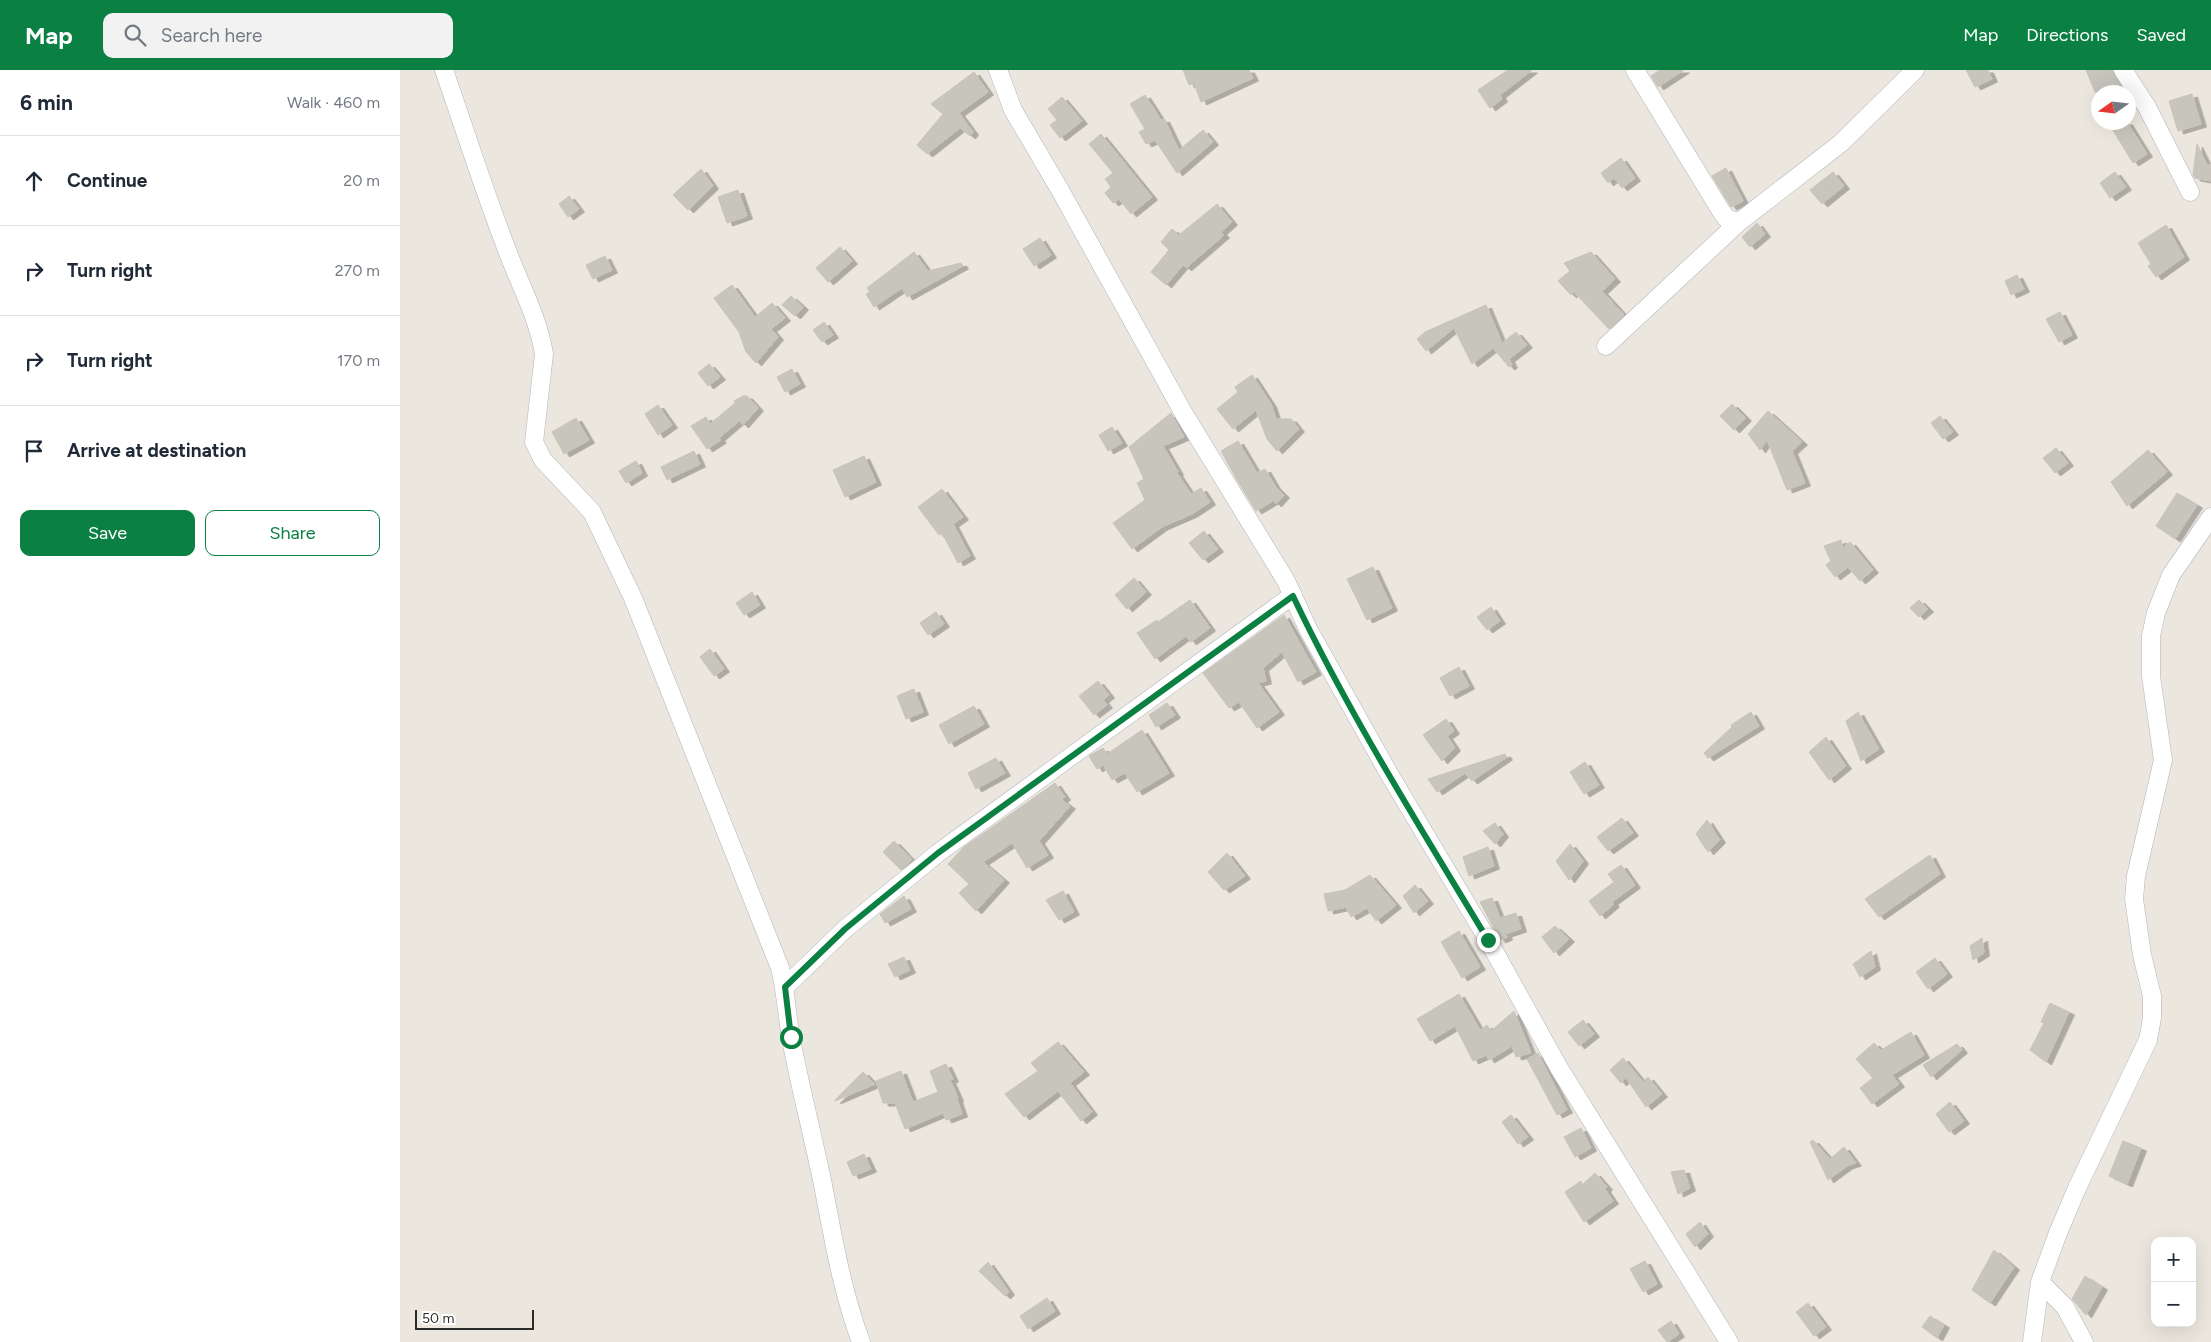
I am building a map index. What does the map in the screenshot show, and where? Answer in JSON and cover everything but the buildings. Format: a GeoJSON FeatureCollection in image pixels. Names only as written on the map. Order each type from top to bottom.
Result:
{"type":"FeatureCollection","features":[{"type":"Feature","properties":{"kind":"street"},"geometry":{"type":"LineString","coordinates":[[444,70],[507,251],[534,314],[542,340],[544,354],[534,442],[543,460],[592,512],[613,553],[633,598],[755,902],[785,987],[791,1037],[822,1180],[843,1290],[861,1342]]}},
{"type":"Feature","properties":{"kind":"street"},"geometry":{"type":"LineString","coordinates":[[998,70],[1012,110],[1060,190],[1184,414],[1286,581],[1308,629],[1388,772],[1488,940],[1554,1060],[1729,1342]]}},
{"type":"Feature","properties":{"kind":"street"},"geometry":{"type":"LineString","coordinates":[[1635,70],[1720,211],[1727,219],[1739,222]]}},
{"type":"Feature","properties":{"kind":"street"},"geometry":{"type":"LineString","coordinates":[[1606,346],[1739,222],[1841,143],[1915,70]]}},
{"type":"Feature","properties":{"kind":"street"},"geometry":{"type":"LineString","coordinates":[[2123,70],[2147,107],[2190,192]]}},
{"type":"Feature","properties":{"kind":"street"},"geometry":{"type":"LineString","coordinates":[[2032,1342],[2040,1282],[2077,1188],[2148,1040],[2152,1018],[2152,996],[2142,954],[2134,899],[2136,876],[2163,760],[2151,676],[2151,636],[2156,612],[2171,575],[2211,517]]}},
{"type":"Feature","properties":{"kind":"street"},"geometry":{"type":"LineString","coordinates":[[785,987],[845,929],[938,853],[1293,596]]}},
{"type":"Feature","properties":{"kind":"street"},"geometry":{"type":"LineString","coordinates":[[2040,1282],[2065,1307],[2084,1342]]}},
{"type":"Feature","properties":{"kind":"route"},"geometry":{"type":"LineString","coordinates":[[791,1037],[785,987],[845,929],[938,853],[1227,641],[1293,596],[1308,629],[1388,772],[1488,940]]}}]}
